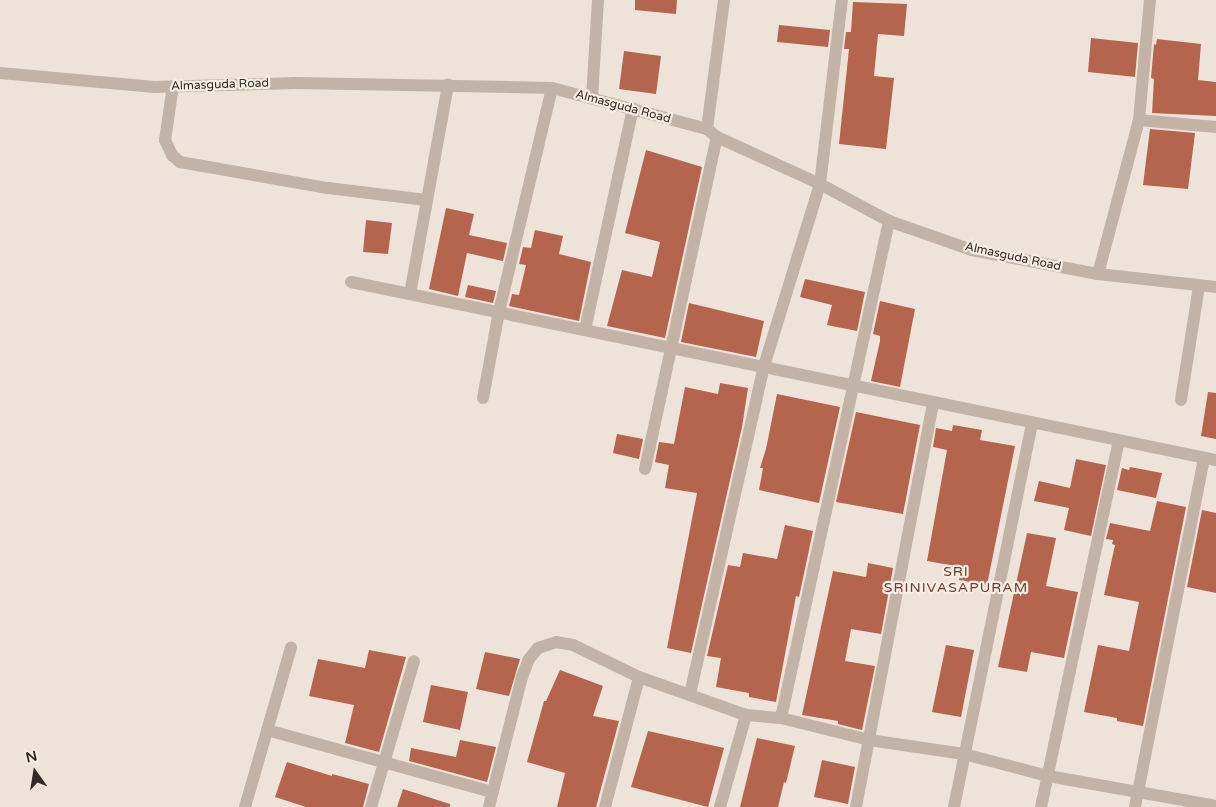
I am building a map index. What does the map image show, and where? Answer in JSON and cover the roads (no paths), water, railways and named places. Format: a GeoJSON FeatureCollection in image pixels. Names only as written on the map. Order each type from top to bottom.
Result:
{"type":"FeatureCollection","features":[{"type":"Feature","properties":{"kind":"street"},"geometry":{"type":"LineString","coordinates":[[592,98],[598,0]]}},
{"type":"Feature","properties":{"kind":"street"},"geometry":{"type":"LineString","coordinates":[[645,469],[672,346],[712,133],[724,0]]}},
{"type":"Feature","properties":{"kind":"street"},"geometry":{"type":"LineString","coordinates":[[690,694],[764,366],[820,184],[842,0]]}},
{"type":"Feature","properties":{"kind":"street"},"geometry":{"type":"LineString","coordinates":[[1098,274],[1139,120],[1150,0]]}},
{"type":"Feature","properties":{"kind":"street","name":"Almasguda Road"},"geometry":{"type":"LineString","coordinates":[[0,73],[154,87],[296,82],[448,84],[552,88],[633,108],[712,133],[820,184],[889,220],[972,250],[1098,274],[1216,287]]}},
{"type":"Feature","properties":{"kind":"street"},"geometry":{"type":"LineString","coordinates":[[410,294],[448,84]]}},
{"type":"Feature","properties":{"kind":"street"},"geometry":{"type":"LineString","coordinates":[[173,86],[165,140],[172,155],[180,162],[328,188],[426,200]]}},
{"type":"Feature","properties":{"kind":"street"},"geometry":{"type":"LineString","coordinates":[[483,398],[499,312],[552,88]]}},
{"type":"Feature","properties":{"kind":"street"},"geometry":{"type":"LineString","coordinates":[[585,330],[633,108]]}},
{"type":"Feature","properties":{"kind":"street"},"geometry":{"type":"LineString","coordinates":[[1139,120],[1216,127]]}},
{"type":"Feature","properties":{"kind":"street"},"geometry":{"type":"LineString","coordinates":[[781,718],[851,385],[889,220]]}},
{"type":"Feature","properties":{"kind":"street"},"geometry":{"type":"LineString","coordinates":[[351,282],[672,346],[1210,459],[1135,807]]}},
{"type":"Feature","properties":{"kind":"street"},"geometry":{"type":"LineString","coordinates":[[1181,400],[1199,286]]}},
{"type":"Feature","properties":{"kind":"street"},"geometry":{"type":"LineString","coordinates":[[856,807],[933,402]]}},
{"type":"Feature","properties":{"kind":"street"},"geometry":{"type":"LineString","coordinates":[[954,807],[1032,423]]}},
{"type":"Feature","properties":{"kind":"street"},"geometry":{"type":"LineString","coordinates":[[1042,807],[1119,441]]}},
{"type":"Feature","properties":{"kind":"street"},"geometry":{"type":"LineString","coordinates":[[489,807],[522,678],[529,659],[538,648],[556,642],[573,645],[639,677],[746,715],[781,718],[869,740],[964,754],[1048,776],[1138,790],[1216,806]]}},
{"type":"Feature","properties":{"kind":"street"},"geometry":{"type":"LineString","coordinates":[[245,807],[291,648]]}},
{"type":"Feature","properties":{"kind":"street"},"geometry":{"type":"LineString","coordinates":[[371,807],[414,661]]}},
{"type":"Feature","properties":{"kind":"street"},"geometry":{"type":"LineString","coordinates":[[606,807],[639,677]]}},
{"type":"Feature","properties":{"kind":"street"},"geometry":{"type":"LineString","coordinates":[[720,807],[746,715]]}},
{"type":"Feature","properties":{"kind":"street"},"geometry":{"type":"LineString","coordinates":[[267,730],[492,792]]}},
{"type":"Feature","properties":{"kind":"district","name":"SRI SRINIVASAPURAM"},"geometry":{"type":"Point","coordinates":[956,580]}}]}
